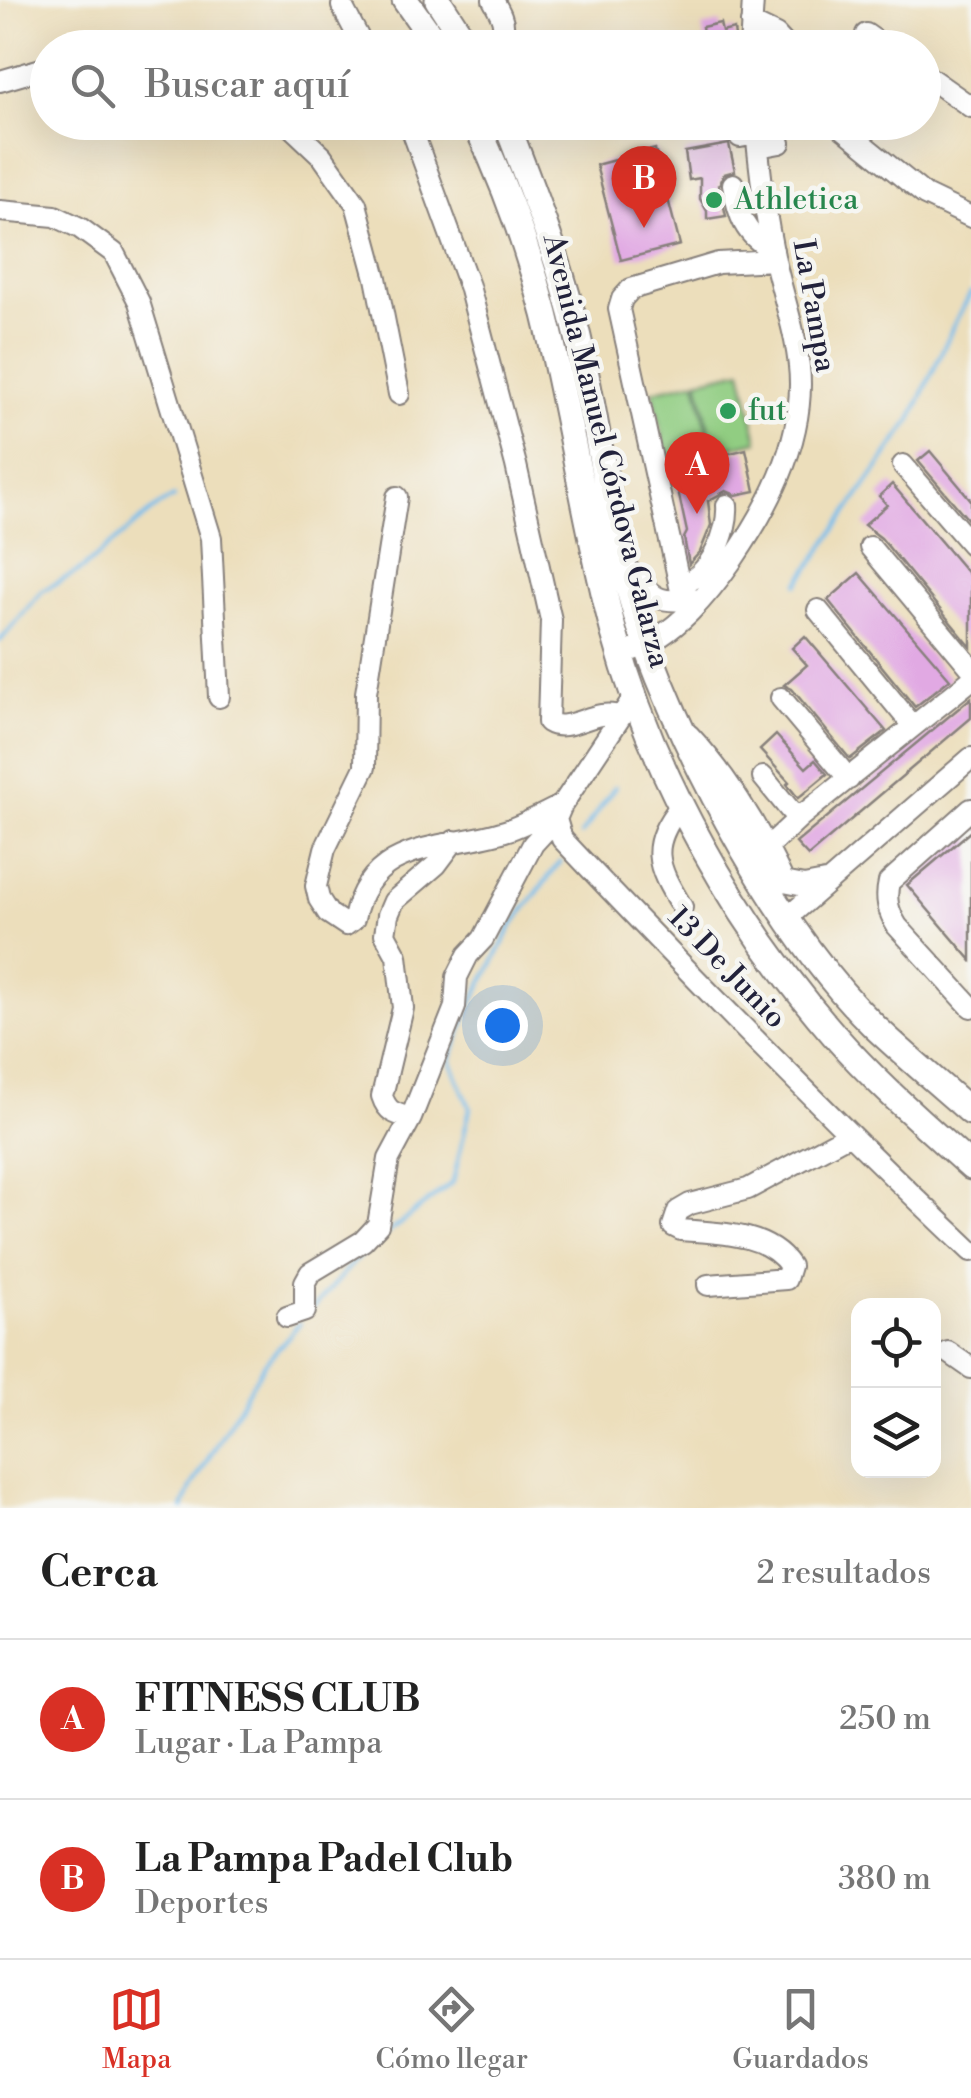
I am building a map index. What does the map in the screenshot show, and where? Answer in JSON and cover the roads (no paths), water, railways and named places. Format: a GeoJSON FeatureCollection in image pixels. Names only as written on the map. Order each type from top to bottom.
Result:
{"type":"FeatureCollection","features":[{"type":"Feature","properties":{"kind":"main road"},"geometry":{"type":"LineString","coordinates":[[405,0],[426,30]]}},
{"type":"Feature","properties":{"kind":"main road"},"geometry":{"type":"LineString","coordinates":[[449,4],[460,30]]}},
{"type":"Feature","properties":{"kind":"main road","name":"Avenida Manuel Córdova Galarza"},"geometry":{"type":"LineString","coordinates":[[483,140],[500,176],[544,313],[621,654],[627,707],[751,929],[835,1036],[971,1167]]}},
{"type":"Feature","properties":{"kind":"main road","name":"Avenida Manuel Córdova Galarza"},"geometry":{"type":"LineString","coordinates":[[513,140],[577,334],[625,566],[646,645],[683,728],[722,809],[826,970],[873,1025],[971,1112]]}},
{"type":"Feature","properties":{"kind":"main road"},"geometry":{"type":"LineString","coordinates":[[576,468],[604,460]]}},
{"type":"Feature","properties":{"kind":"street"},"geometry":{"type":"LineString","coordinates":[[493,0],[504,20],[504,30]]}},
{"type":"Feature","properties":{"kind":"street"},"geometry":{"type":"LineString","coordinates":[[751,30],[753,0]]}},
{"type":"Feature","properties":{"kind":"street"},"geometry":{"type":"LineString","coordinates":[[342,6],[355,30]]}},
{"type":"Feature","properties":{"kind":"street"},"geometry":{"type":"LineString","coordinates":[[751,24],[765,30]]}},
{"type":"Feature","properties":{"kind":"street"},"geometry":{"type":"LineString","coordinates":[[0,81],[30,72]]}},
{"type":"Feature","properties":{"kind":"street"},"geometry":{"type":"LineString","coordinates":[[941,86],[971,108]]}},
{"type":"Feature","properties":{"kind":"street"},"geometry":{"type":"LineString","coordinates":[[305,140],[322,156],[356,204],[376,278],[399,394]]}},
{"type":"Feature","properties":{"kind":"street"},"geometry":{"type":"LineString","coordinates":[[416,140],[469,286],[516,465],[551,620],[548,722],[560,727],[627,707]]}},
{"type":"Feature","properties":{"kind":"street","name":"La Pampa"},"geometry":{"type":"LineString","coordinates":[[621,654],[646,645],[705,597],[753,530],[784,467],[800,384],[794,338],[774,255],[758,140]]}},
{"type":"Feature","properties":{"kind":"street"},"geometry":{"type":"LineString","coordinates":[[771,140],[780,143]]}},
{"type":"Feature","properties":{"kind":"street"},"geometry":{"type":"LineString","coordinates":[[858,140],[925,194],[971,217]]}},
{"type":"Feature","properties":{"kind":"street"},"geometry":{"type":"LineString","coordinates":[[733,184],[738,216],[756,241],[774,255]]}},
{"type":"Feature","properties":{"kind":"street"},"geometry":{"type":"LineString","coordinates":[[0,211],[54,216],[80,228],[114,253],[139,302],[212,538],[220,697]]}},
{"type":"Feature","properties":{"kind":"street"},"geometry":{"type":"LineString","coordinates":[[682,592],[619,308],[630,289],[718,263],[774,255]]}},
{"type":"Feature","properties":{"kind":"street"},"geometry":{"type":"LineString","coordinates":[[902,465],[971,544]]}},
{"type":"Feature","properties":{"kind":"street"},"geometry":{"type":"LineString","coordinates":[[397,497],[366,693],[365,767],[325,849],[316,886],[319,899],[328,913],[346,925],[354,919],[358,901],[376,873],[404,854],[505,831],[559,812]]}},
{"type":"Feature","properties":{"kind":"street"},"geometry":{"type":"LineString","coordinates":[[625,566],[655,597],[668,602],[704,568],[728,521],[727,505]]}},
{"type":"Feature","properties":{"kind":"street"},"geometry":{"type":"LineString","coordinates":[[722,536],[735,556]]}},
{"type":"Feature","properties":{"kind":"street"},"geometry":{"type":"LineString","coordinates":[[870,547],[971,668]]}},
{"type":"Feature","properties":{"kind":"street"},"geometry":{"type":"LineString","coordinates":[[682,592],[705,597]]}},
{"type":"Feature","properties":{"kind":"street"},"geometry":{"type":"LineString","coordinates":[[818,610],[913,726]]}},
{"type":"Feature","properties":{"kind":"street"},"geometry":{"type":"LineString","coordinates":[[764,840],[795,813],[849,779],[971,680]]}},
{"type":"Feature","properties":{"kind":"street"},"geometry":{"type":"LineString","coordinates":[[781,698],[849,779]]}},
{"type":"Feature","properties":{"kind":"street"},"geometry":{"type":"LineString","coordinates":[[286,1317],[304,1311],[305,1282],[310,1273],[363,1241],[378,1226],[390,1160],[455,1007],[462,966],[484,939],[533,844],[559,812],[627,707]]}},
{"type":"Feature","properties":{"kind":"street"},"geometry":{"type":"LineString","coordinates":[[683,728],[718,766],[764,840],[784,882],[790,915]]}},
{"type":"Feature","properties":{"kind":"street"},"geometry":{"type":"LineString","coordinates":[[790,915],[971,758]]}},
{"type":"Feature","properties":{"kind":"street"},"geometry":{"type":"LineString","coordinates":[[763,776],[795,813]]}},
{"type":"Feature","properties":{"kind":"street"},"geometry":{"type":"LineString","coordinates":[[682,804],[662,841],[658,861],[682,906]]}},
{"type":"Feature","properties":{"kind":"street"},"geometry":{"type":"LineString","coordinates":[[971,809],[888,882],[886,896],[896,926],[971,1007]]}},
{"type":"Feature","properties":{"kind":"street","name":"13 De Junio"},"geometry":{"type":"LineString","coordinates":[[559,812],[562,839],[848,1135],[971,1251]]}},
{"type":"Feature","properties":{"kind":"street"},"geometry":{"type":"LineString","coordinates":[[410,1118],[386,1108],[382,1096],[402,1008],[396,956],[385,934],[388,915],[394,902],[436,864],[454,841]]}},
{"type":"Feature","properties":{"kind":"street"},"geometry":{"type":"LineString","coordinates":[[784,882],[804,886],[825,882]]}},
{"type":"Feature","properties":{"kind":"street"},"geometry":{"type":"LineString","coordinates":[[708,1285],[786,1278],[790,1266],[776,1251],[749,1238],[681,1230],[673,1226],[678,1212],[690,1204],[748,1189],[848,1135]]}},
{"type":"Feature","properties":{"kind":"street"},"geometry":{"type":"LineString","coordinates":[[948,1352],[971,1368]]}},
{"type":"Feature","properties":{"kind":"waterway"},"geometry":{"type":"LineString","coordinates":[[798,584],[911,420],[971,293]]}},
{"type":"Feature","properties":{"kind":"waterway"},"geometry":{"type":"LineString","coordinates":[[0,641],[42,591],[82,569],[155,508],[174,497]]}},
{"type":"Feature","properties":{"kind":"waterway"},"geometry":{"type":"LineString","coordinates":[[581,835],[615,787]]}},
{"type":"Feature","properties":{"kind":"waterway"},"geometry":{"type":"LineString","coordinates":[[375,1243],[453,1182],[470,1108],[450,1060],[471,1005],[512,926],[560,862]]}},
{"type":"Feature","properties":{"kind":"waterway"},"geometry":{"type":"LineString","coordinates":[[313,1308],[363,1252]]}},
{"type":"Feature","properties":{"kind":"waterway"},"geometry":{"type":"LineString","coordinates":[[183,1508],[265,1363],[300,1323]]}},
{"type":"Feature","properties":{"kind":"place","name":"Athletica"},"geometry":{"type":"Point","coordinates":[714,200]}},
{"type":"Feature","properties":{"kind":"place","name":"La Pampa Padel Club"},"geometry":{"type":"Point","coordinates":[644,228]}},
{"type":"Feature","properties":{"kind":"place","name":"fut"},"geometry":{"type":"Point","coordinates":[728,411]}},
{"type":"Feature","properties":{"kind":"place","name":"FITNESS CLUB"},"geometry":{"type":"Point","coordinates":[697,514]}}]}
